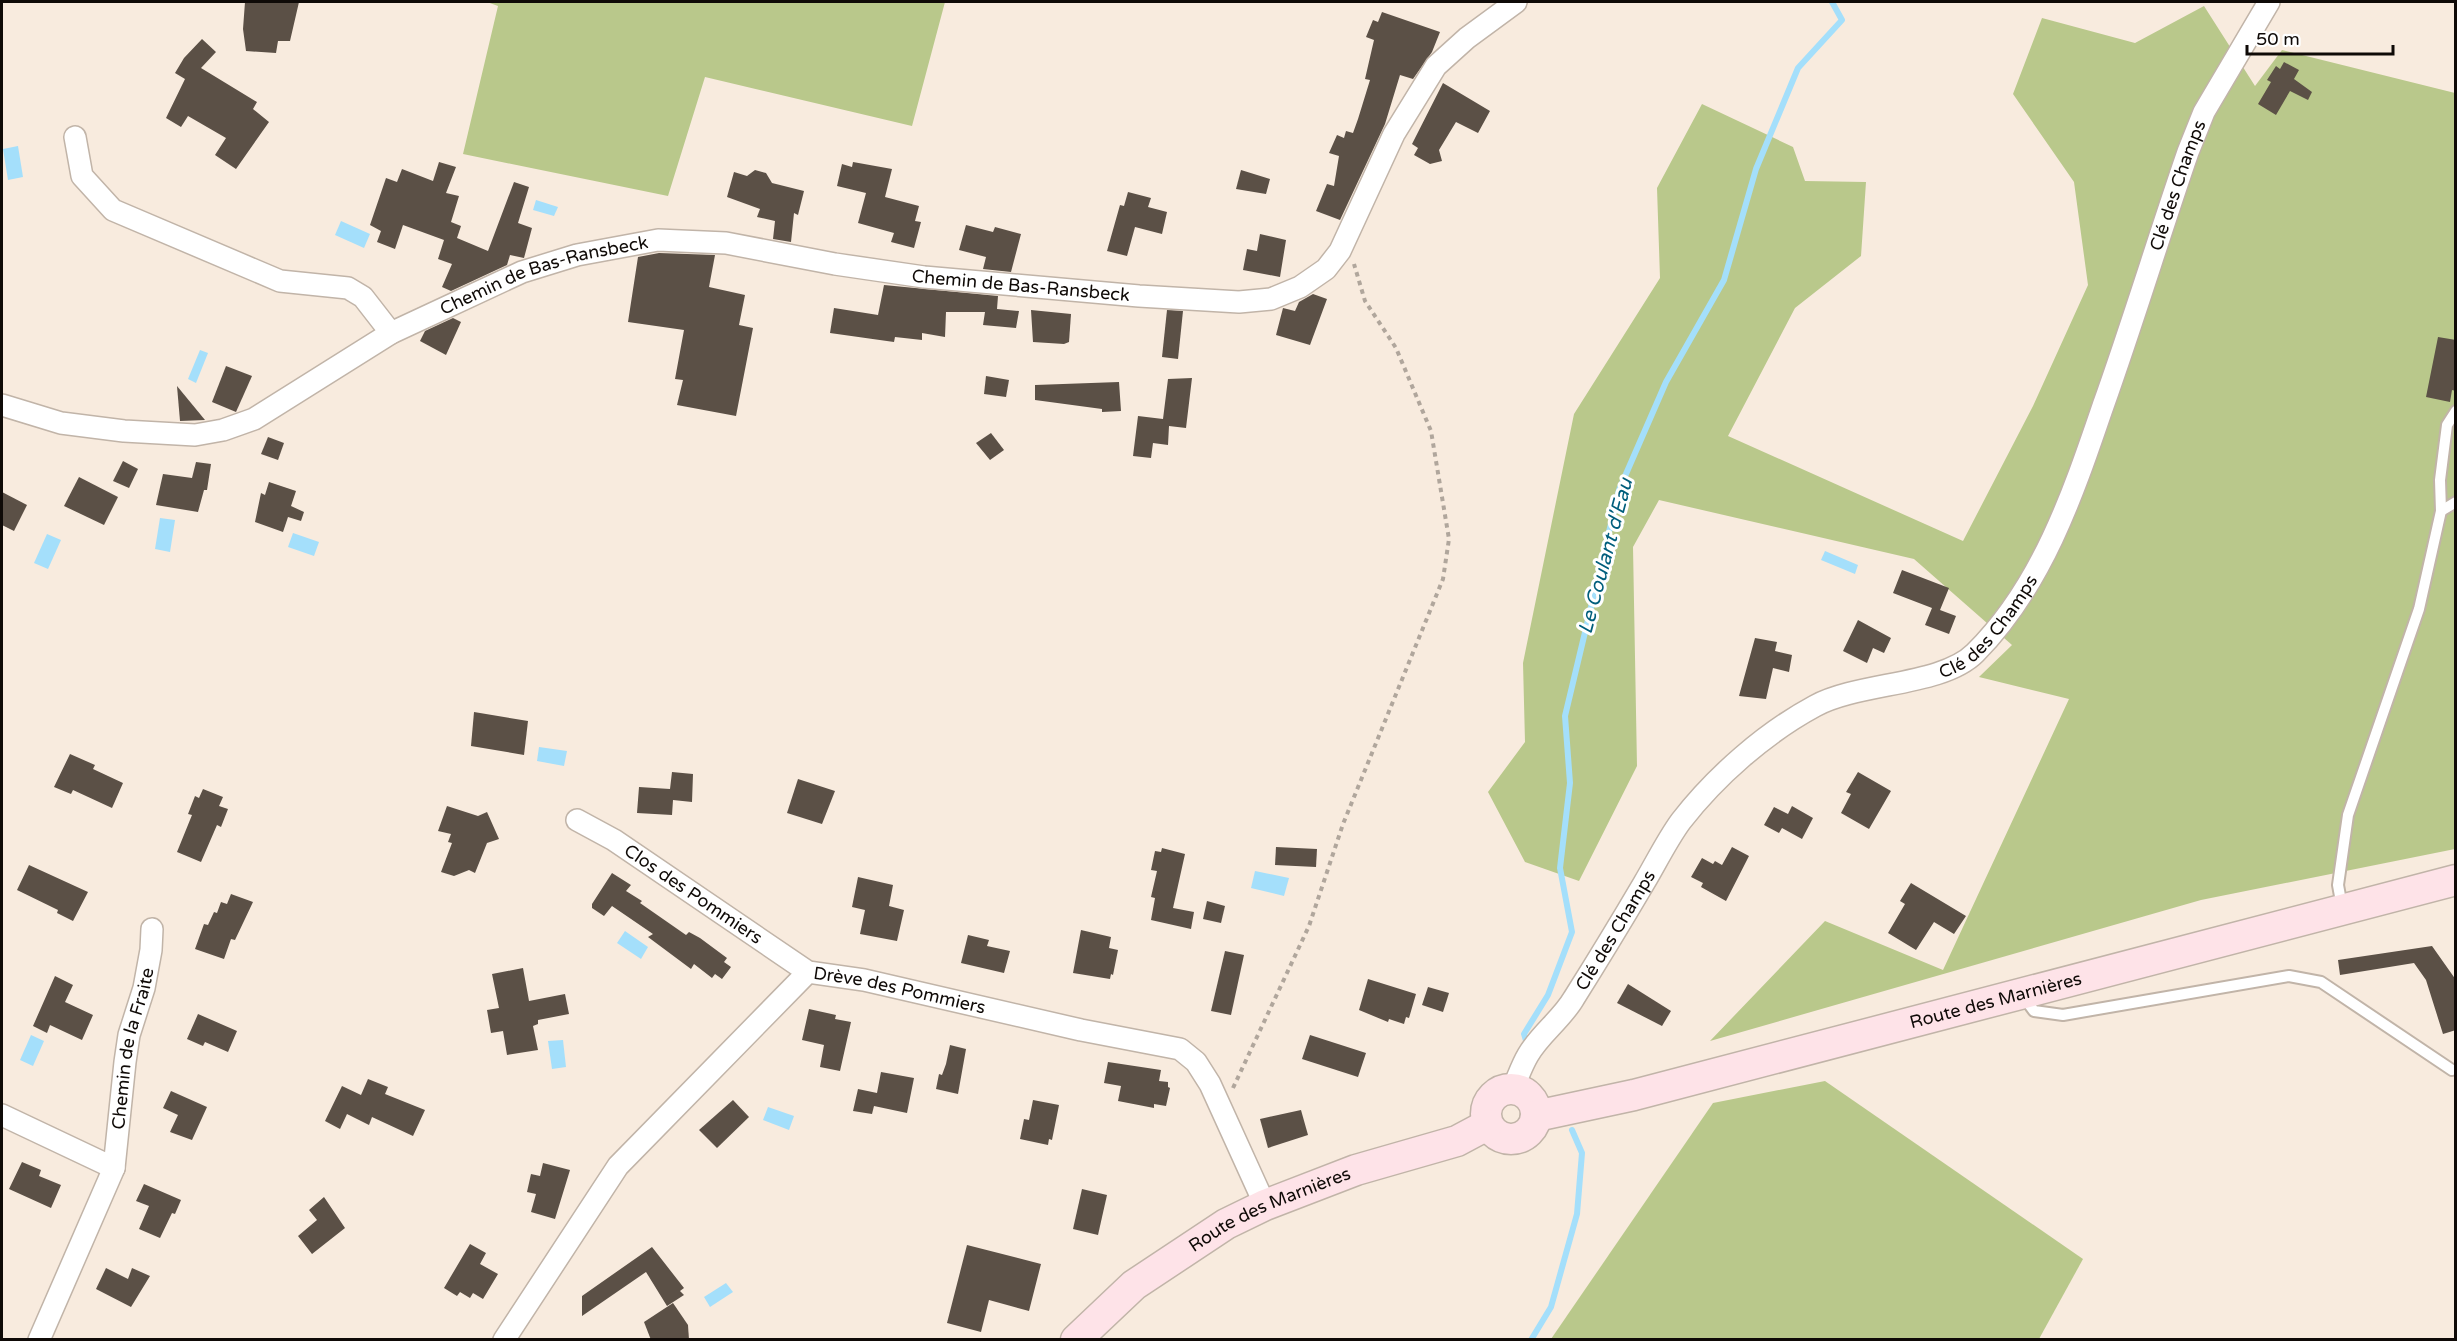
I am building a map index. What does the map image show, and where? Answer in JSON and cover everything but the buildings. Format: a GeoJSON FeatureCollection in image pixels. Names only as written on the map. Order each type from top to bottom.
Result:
{"type":"FeatureCollection","features":[{"type":"Feature","properties":{"kind":"street","name":"Chemin de Bas-Ransbeck"},"geometry":{"type":"LineString","coordinates":[[2,405],[61,423],[124,431],[186,435],[214,431],[254,419],[391,333],[549,262],[658,240],[726,243],[836,264],[924,277],[1239,302],[1271,299],[1300,287],[1326,269],[1340,251],[1394,134],[1436,66],[1467,38],[1516,2]]}},
{"type":"Feature","properties":{"kind":"street","name":"Clé des Champs"},"geometry":{"type":"LineString","coordinates":[[1513,1088],[1528,1054],[1571,1003],[1679,823],[1706,791],[1752,750],[1817,704],[1846,693],[1945,671],[1962,663],[1994,633],[2020,598],[2054,535],[2081,469],[2196,132],[2241,46],[2269,2]]}},
{"type":"Feature","properties":{"kind":"street"},"geometry":{"type":"LineString","coordinates":[[75,137],[82,176],[113,210],[179,241],[280,281],[348,288],[363,297],[391,333]]}},
{"type":"Feature","properties":{"kind":"street","name":"Clos des Pommiers"},"geometry":{"type":"LineString","coordinates":[[577,820],[614,840],[808,972]]}},
{"type":"Feature","properties":{"kind":"street","name":"Route des Marnières"},"geometry":{"type":"LineString","coordinates":[[1536,1116],[1634,1095],[2456,880]]}},
{"type":"Feature","properties":{"kind":"street","name":"Chemin de la Fraite"},"geometry":{"type":"LineString","coordinates":[[39,1340],[114,1168],[129,1035],[144,988],[151,950],[152,929]]}},
{"type":"Feature","properties":{"kind":"street","name":"Drève des Pommiers"},"geometry":{"type":"LineString","coordinates":[[504,1340],[618,1166],[808,972],[864,980],[1081,1030],[1180,1049],[1201,1068],[1265,1205]]}},
{"type":"Feature","properties":{"kind":"street"},"geometry":{"type":"LineString","coordinates":[[1513,1088],[1523,1091],[1530,1098],[1536,1116],[1533,1127],[1525,1135],[1515,1139],[1494,1134],[1487,1125],[1485,1112],[1489,1099],[1500,1090],[1513,1088]]}},
{"type":"Feature","properties":{"kind":"street"},"geometry":{"type":"LineString","coordinates":[[2,1116],[114,1168]]}},
{"type":"Feature","properties":{"kind":"street","name":"Route des Marnières"},"geometry":{"type":"LineString","coordinates":[[1076,1340],[1134,1285],[1226,1224],[1265,1205],[1356,1170],[1457,1141],[1487,1125]]}},
{"type":"Feature","properties":{"kind":"lane"},"geometry":{"type":"LineString","coordinates":[[2342,910],[2338,885],[2348,815],[2419,609],[2441,511],[2440,480],[2447,425],[2456,411]]}},
{"type":"Feature","properties":{"kind":"lane"},"geometry":{"type":"LineString","coordinates":[[2441,511],[2456,502]]}},
{"type":"Feature","properties":{"kind":"lane"},"geometry":{"type":"LineString","coordinates":[[2021,994],[2034,1011],[2063,1015],[2289,976],[2301,976],[2321,982],[2452,1070]]}},
{"type":"Feature","properties":{"kind":"path"},"geometry":{"type":"LineString","coordinates":[[1222,1111],[1309,926],[1343,824],[1443,579],[1449,539],[1431,431],[1396,348],[1365,301],[1355,265],[1340,251]]}},
{"type":"Feature","properties":{"kind":"green space"},"geometry":{"type":"Polygon","coordinates":[[[487,2],[945,2],[912,126],[705,77],[668,196],[463,154],[498,6],[487,2]]]}},
{"type":"Feature","properties":{"kind":"green space"},"geometry":{"type":"Polygon","coordinates":[[[2204,6],[2255,86],[2282,50],[2455,93],[2455,849],[2201,900],[1710,1041],[1825,921],[1943,970],[2069,699],[1979,677],[2012,645],[1914,559],[1659,500],[1633,547],[1637,766],[1579,881],[1525,862],[1488,792],[1525,742],[1523,663],[1574,414],[1660,278],[1657,188],[1702,104],[1793,147],[1805,181],[1866,182],[1861,256],[1795,308],[1728,436],[1963,541],[2033,406],[2088,285],[2074,182],[2013,94],[2042,18],[2135,43],[2204,6]]]}},
{"type":"Feature","properties":{"kind":"green space"},"geometry":{"type":"Polygon","coordinates":[[[1825,1081],[2083,1259],[2039,1339],[1551,1339],[1713,1103],[1825,1081]]]}},
{"type":"Feature","properties":{"kind":"water"},"geometry":{"type":"Polygon","coordinates":[[[18,146],[23,177],[8,180],[3,149],[18,146]]]}},
{"type":"Feature","properties":{"kind":"water"},"geometry":{"type":"Polygon","coordinates":[[[536,200],[558,207],[554,216],[533,210],[536,200]]]}},
{"type":"Feature","properties":{"kind":"water"},"geometry":{"type":"Polygon","coordinates":[[[341,221],[370,234],[364,248],[335,235],[341,221]]]}},
{"type":"Feature","properties":{"kind":"water"},"geometry":{"type":"Polygon","coordinates":[[[200,350],[208,353],[196,383],[188,379],[200,350]]]}},
{"type":"Feature","properties":{"kind":"water"},"geometry":{"type":"Polygon","coordinates":[[[160,518],[175,520],[170,552],[155,549],[160,518]]]}},
{"type":"Feature","properties":{"kind":"water"},"geometry":{"type":"Polygon","coordinates":[[[293,533],[319,542],[314,556],[288,547],[293,533]]]}},
{"type":"Feature","properties":{"kind":"water"},"geometry":{"type":"Polygon","coordinates":[[[47,534],[61,540],[48,569],[34,563],[47,534]]]}},
{"type":"Feature","properties":{"kind":"water"},"geometry":{"type":"Polygon","coordinates":[[[1825,551],[1858,565],[1855,574],[1821,560],[1825,551]]]}},
{"type":"Feature","properties":{"kind":"water"},"geometry":{"type":"Polygon","coordinates":[[[539,747],[567,751],[564,766],[537,761],[539,747]]]}},
{"type":"Feature","properties":{"kind":"water"},"geometry":{"type":"Polygon","coordinates":[[[1255,871],[1289,878],[1284,896],[1251,888],[1255,871]]]}},
{"type":"Feature","properties":{"kind":"water"},"geometry":{"type":"Polygon","coordinates":[[[625,931],[648,947],[641,959],[617,943],[625,931]]]}},
{"type":"Feature","properties":{"kind":"water"},"geometry":{"type":"Polygon","coordinates":[[[31,1035],[44,1041],[33,1066],[20,1060],[31,1035]]]}},
{"type":"Feature","properties":{"kind":"water"},"geometry":{"type":"Polygon","coordinates":[[[563,1040],[566,1067],[552,1069],[548,1041],[563,1040]]]}},
{"type":"Feature","properties":{"kind":"water"},"geometry":{"type":"Polygon","coordinates":[[[768,1107],[794,1116],[789,1130],[763,1120],[768,1107]]]}},
{"type":"Feature","properties":{"kind":"water"},"geometry":{"type":"Polygon","coordinates":[[[726,1283],[733,1292],[710,1307],[704,1297],[726,1283]]]}},
{"type":"Feature","properties":{"kind":"waterway","name":"Le Coulant d'Eau"},"geometry":{"type":"LineString","coordinates":[[1527,1044],[1524,1034],[1548,995],[1572,932],[1560,868],[1570,783],[1565,716],[1619,490],[1666,382],[1724,280],[1756,169],[1798,68],[1842,20],[1832,2]]}},
{"type":"Feature","properties":{"kind":"waterway","name":"Le Coulant d'Eau"},"geometry":{"type":"LineString","coordinates":[[1531,1340],[1551,1307],[1577,1214],[1582,1153],[1572,1130]]}}]}
